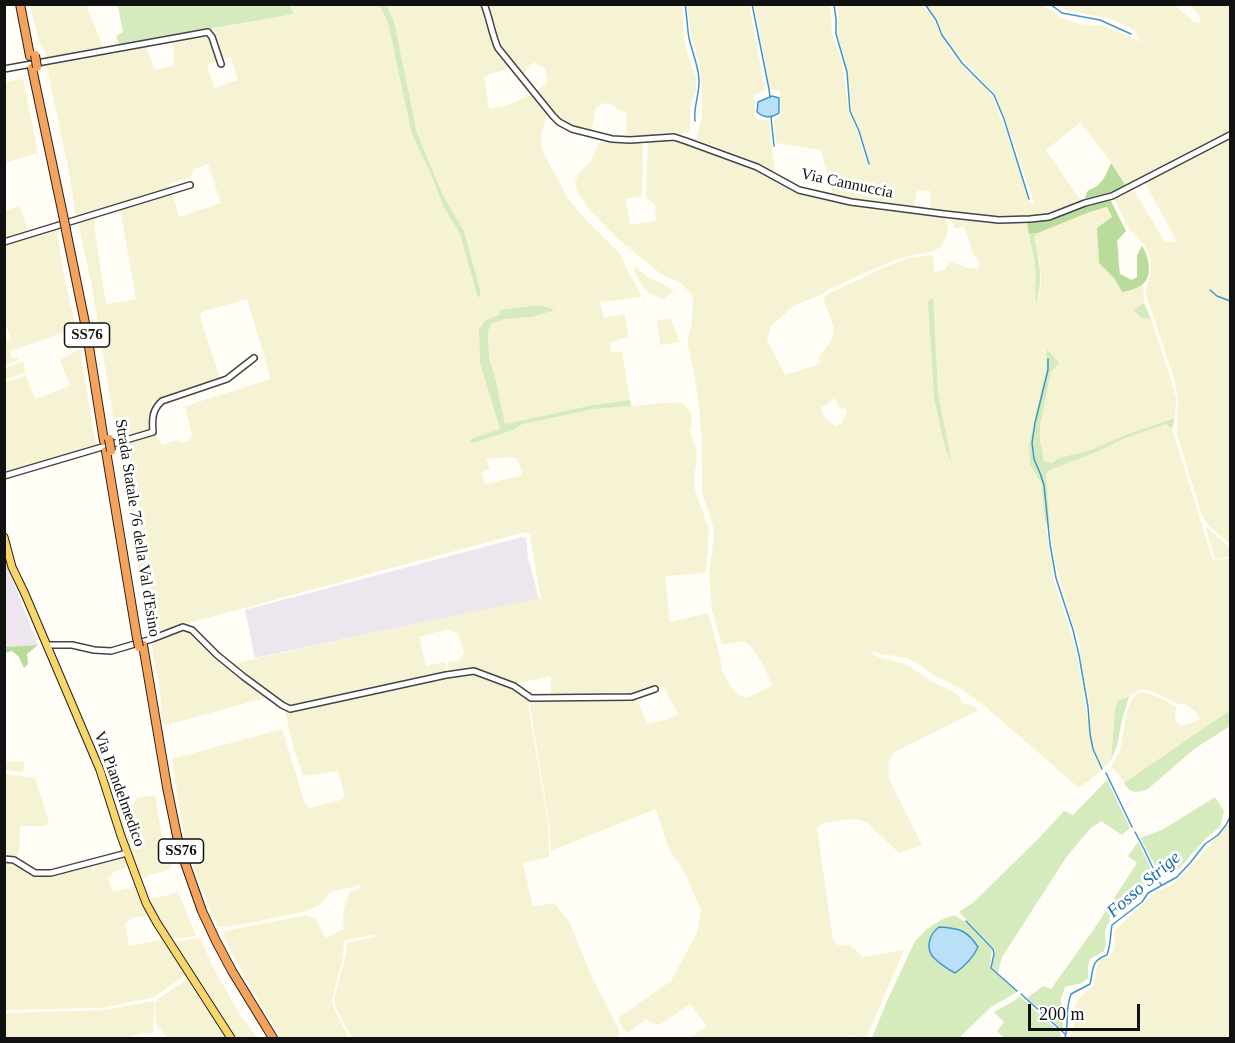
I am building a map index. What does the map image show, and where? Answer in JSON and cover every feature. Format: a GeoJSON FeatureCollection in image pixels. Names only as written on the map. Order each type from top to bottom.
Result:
{"type":"FeatureCollection","features":[{"type":"Feature","properties":{"kind":"highway","name":"Strada Statale 76 della Val d'Esino"},"geometry":{"type":"LineString","coordinates":[[20,4],[90,328],[162,787],[172,837],[179,862],[212,943],[267,1038]]}},
{"type":"Feature","properties":{"kind":"highway","name":"Strada Statale 76 della Val d'Esino"},"geometry":{"type":"LineString","coordinates":[[25,4],[32,55]]}},
{"type":"Feature","properties":{"kind":"highway","name":"Strada Statale 76 della Val d'Esino"},"geometry":{"type":"LineString","coordinates":[[140,642],[177,836],[186,868],[216,941],[273,1038]]}},
{"type":"Feature","properties":{"kind":"main road","name":"Via Piandelmedico"},"geometry":{"type":"LineString","coordinates":[[4,537],[12,567],[100,770],[146,903],[231,1038]]}},
{"type":"Feature","properties":{"kind":"street","name":"Via Cannuccia"},"geometry":{"type":"LineString","coordinates":[[484,4],[498,48],[559,122],[592,135],[630,140],[674,137],[757,166],[799,190],[851,202],[999,220],[1049,217],[1085,203],[1112,196],[1230,135]]}},
{"type":"Feature","properties":{"kind":"street"},"geometry":{"type":"LineString","coordinates":[[4,69],[207,32],[212,37],[221,64]]}},
{"type":"Feature","properties":{"kind":"street"},"geometry":{"type":"LineString","coordinates":[[4,242],[190,185]]}},
{"type":"Feature","properties":{"kind":"street"},"geometry":{"type":"LineString","coordinates":[[4,476],[153,432],[152,417],[156,406],[162,401],[227,379],[254,358]]}},
{"type":"Feature","properties":{"kind":"street"},"geometry":{"type":"LineString","coordinates":[[47,645],[72,645],[111,651],[183,627],[192,630],[217,656],[290,709],[474,671],[514,686],[531,698],[632,697],[655,689]]}},
{"type":"Feature","properties":{"kind":"street"},"geometry":{"type":"LineString","coordinates":[[4,859],[14,860],[35,873],[51,873],[127,853]]}},
{"type":"Feature","properties":{"kind":"shaded area"},"geometry":{"type":"Polygon","coordinates":[[[389,4],[483,5],[509,65],[504,70],[484,76],[489,109],[506,106],[533,94],[547,112],[541,146],[547,160],[568,198],[582,216],[620,254],[641,297],[600,302],[604,318],[625,314],[628,337],[610,342],[611,353],[622,351],[630,400],[593,405],[505,424],[489,358],[488,330],[492,323],[505,319],[532,317],[554,310],[540,305],[500,310],[499,315],[486,320],[480,363],[500,429],[473,438],[474,443],[511,431],[523,424],[594,409],[678,402],[685,405],[691,413],[690,432],[696,447],[695,491],[709,529],[706,573],[665,576],[670,622],[708,613],[722,671],[731,687],[739,695],[747,698],[772,686],[764,666],[752,648],[744,641],[722,645],[712,610],[709,573],[714,538],[713,525],[702,492],[700,416],[688,345],[693,296],[681,283],[661,274],[617,238],[589,209],[577,191],[575,182],[580,171],[590,163],[599,143],[606,141],[643,143],[642,196],[626,199],[630,225],[656,221],[655,205],[646,197],[648,142],[665,139],[745,164],[797,191],[822,200],[942,215],[946,218],[948,228],[941,247],[934,251],[887,263],[827,290],[821,295],[795,305],[771,326],[767,340],[785,375],[820,364],[819,357],[832,340],[834,328],[824,301],[830,293],[909,258],[933,255],[934,272],[944,270],[951,262],[971,269],[979,267],[964,227],[954,228],[950,216],[1027,222],[1035,263],[1037,303],[1041,288],[1040,260],[1034,237],[1038,233],[1107,207],[1112,217],[1097,239],[1099,263],[1114,278],[1122,292],[1143,284],[1144,303],[1133,311],[1141,318],[1151,319],[1176,398],[1175,418],[1091,450],[1059,458],[1052,463],[1044,461],[1040,425],[1051,372],[1047,350],[1046,370],[1030,465],[1041,482],[1054,581],[1075,646],[1092,750],[1101,771],[1079,788],[987,708],[960,688],[933,675],[907,658],[871,652],[875,656],[907,665],[934,683],[958,695],[962,703],[975,707],[977,711],[894,752],[888,763],[889,779],[922,845],[899,853],[867,823],[859,820],[824,823],[817,828],[833,940],[838,945],[850,945],[863,957],[904,950],[866,1038],[856,1038],[854,1035],[849,1038],[690,1038],[707,1026],[690,1004],[659,1025],[647,1019],[627,1033],[624,1030],[618,1018],[671,981],[697,933],[701,911],[685,873],[669,849],[656,809],[551,851],[549,823],[530,705],[531,700],[539,699],[637,699],[647,724],[679,714],[664,687],[657,686],[623,696],[551,695],[551,676],[513,684],[482,671],[449,673],[448,662],[459,660],[464,653],[458,634],[448,629],[419,637],[426,666],[445,662],[446,668],[442,675],[293,707],[282,705],[232,664],[541,598],[531,534],[525,532],[185,624],[151,636],[118,444],[154,433],[162,445],[178,440],[182,443],[189,441],[192,435],[185,406],[271,379],[247,299],[202,312],[200,316],[220,379],[152,402],[147,431],[117,440],[92,287],[78,222],[96,217],[94,226],[106,304],[136,299],[120,209],[172,193],[179,217],[221,203],[208,164],[194,169],[191,177],[169,184],[170,188],[76,218],[69,172],[46,62],[145,44],[155,70],[173,66],[172,40],[203,34],[212,38],[218,61],[207,65],[214,88],[238,80],[231,57],[221,60],[213,29],[293,14],[289,5],[379,5],[388,23],[412,135],[443,206],[460,234],[477,295],[481,298],[464,231],[443,195],[417,133],[394,21],[387,6],[389,4]],[[835,398],[821,408],[824,416],[837,426],[842,423],[847,412],[846,409],[840,408],[835,398]],[[517,458],[486,459],[490,470],[482,472],[485,484],[520,476],[522,473],[517,458]]]}},
{"type":"Feature","properties":{"kind":"shaded area"},"geometry":{"type":"Polygon","coordinates":[[[30,5],[86,5],[104,49],[46,59],[30,5]]]}},
{"type":"Feature","properties":{"kind":"shaded area"},"geometry":{"type":"Polygon","coordinates":[[[486,5],[682,5],[684,39],[696,76],[696,91],[690,106],[690,132],[626,139],[627,113],[613,105],[602,103],[596,109],[591,133],[562,122],[537,92],[548,81],[545,69],[534,62],[522,75],[498,43],[486,5]]]}},
{"type":"Feature","properties":{"kind":"shaded area"},"geometry":{"type":"Polygon","coordinates":[[[687,5],[749,5],[765,89],[754,96],[756,119],[769,121],[775,173],[751,160],[696,140],[702,117],[702,89],[687,5]]]}},
{"type":"Feature","properties":{"kind":"shaded area"},"geometry":{"type":"Polygon","coordinates":[[[754,5],[830,5],[832,34],[842,61],[849,112],[869,171],[868,156],[852,113],[847,71],[837,32],[839,15],[837,5],[923,5],[960,63],[982,83],[994,101],[1029,201],[1035,206],[995,94],[955,51],[927,5],[1043,5],[1061,18],[1083,25],[1104,26],[1141,42],[1134,30],[1111,19],[1066,10],[1058,5],[1175,5],[1194,22],[1201,23],[1199,15],[1189,5],[1230,5],[1230,129],[1226,134],[1126,186],[1106,155],[1080,123],[1046,150],[1081,201],[1057,212],[1039,216],[997,218],[930,210],[929,190],[917,191],[914,209],[833,195],[821,150],[776,143],[774,119],[781,115],[780,91],[770,89],[754,5]]]}},
{"type":"Feature","properties":{"kind":"shaded area"},"geometry":{"type":"Polygon","coordinates":[[[23,79],[38,153],[5,163],[5,82],[23,79]]]}},
{"type":"Feature","properties":{"kind":"shaded area"},"geometry":{"type":"Polygon","coordinates":[[[1230,138],[1230,544],[1208,525],[1202,515],[1177,434],[1178,400],[1175,381],[1146,295],[1151,259],[1146,246],[1129,229],[1114,198],[1131,191],[1135,192],[1165,242],[1177,242],[1144,181],[1230,138]]]}},
{"type":"Feature","properties":{"kind":"shaded area"},"geometry":{"type":"Polygon","coordinates":[[[20,207],[28,232],[5,239],[5,211],[20,207]]]}},
{"type":"Feature","properties":{"kind":"shaded area"},"geometry":{"type":"Polygon","coordinates":[[[56,227],[76,328],[10,351],[12,358],[18,358],[18,360],[5,365],[4,342],[11,339],[5,323],[5,243],[56,227]]]}},
{"type":"Feature","properties":{"kind":"shaded area"},"geometry":{"type":"Polygon","coordinates":[[[636,267],[646,276],[674,290],[663,300],[647,291],[639,282],[634,270],[636,267]]]}},
{"type":"Feature","properties":{"kind":"shaded area"},"geometry":{"type":"Polygon","coordinates":[[[671,319],[680,342],[660,345],[657,320],[671,319]]]}},
{"type":"Feature","properties":{"kind":"shaded area"},"geometry":{"type":"Polygon","coordinates":[[[80,349],[97,445],[5,474],[5,383],[26,375],[35,399],[70,386],[60,360],[80,349]]]}},
{"type":"Feature","properties":{"kind":"shaded area"},"geometry":{"type":"Polygon","coordinates":[[[23,362],[26,372],[5,380],[5,368],[23,362]]]}},
{"type":"Feature","properties":{"kind":"shaded area"},"geometry":{"type":"Polygon","coordinates":[[[1166,424],[1172,429],[1213,561],[1230,558],[1230,710],[1124,783],[1111,766],[1120,751],[1127,711],[1133,698],[1139,692],[1160,698],[1176,707],[1175,721],[1180,725],[1200,719],[1196,712],[1186,704],[1179,704],[1149,690],[1138,690],[1129,697],[1117,701],[1111,760],[1103,769],[1094,750],[1089,730],[1091,710],[1079,640],[1056,566],[1050,529],[1046,474],[1050,470],[1122,439],[1166,424]]]}},
{"type":"Feature","properties":{"kind":"shaded area"},"geometry":{"type":"Polygon","coordinates":[[[1205,526],[1230,548],[1230,556],[1215,560],[1205,526]]]}},
{"type":"Feature","properties":{"kind":"shaded area"},"geometry":{"type":"Polygon","coordinates":[[[522,537],[526,538],[528,558],[539,599],[255,658],[245,610],[522,537]]]}},
{"type":"Feature","properties":{"kind":"shaded area"},"geometry":{"type":"Polygon","coordinates":[[[5,561],[38,645],[5,647],[5,561]]]}},
{"type":"Feature","properties":{"kind":"shaded area"},"geometry":{"type":"Polygon","coordinates":[[[183,629],[192,632],[268,697],[166,725],[162,722],[160,688],[152,645],[167,635],[183,629]]]}},
{"type":"Feature","properties":{"kind":"shaded area"},"geometry":{"type":"Polygon","coordinates":[[[475,673],[513,687],[524,694],[528,700],[548,822],[549,857],[523,863],[533,907],[554,903],[569,921],[591,975],[619,1030],[619,1035],[609,1038],[352,1038],[335,1006],[335,995],[347,943],[377,936],[373,935],[344,942],[343,957],[332,1000],[333,1007],[349,1038],[282,1038],[255,995],[223,936],[225,931],[307,915],[315,919],[326,938],[344,929],[343,918],[349,893],[361,889],[360,885],[331,892],[316,907],[302,912],[240,925],[218,927],[198,880],[184,836],[172,759],[282,729],[308,808],[341,800],[345,796],[338,771],[303,776],[285,710],[449,676],[475,673]]]}},
{"type":"Feature","properties":{"kind":"shaded area"},"geometry":{"type":"Polygon","coordinates":[[[4,761],[24,762],[23,772],[5,770],[4,761]]]}},
{"type":"Feature","properties":{"kind":"shaded area"},"geometry":{"type":"Polygon","coordinates":[[[5,774],[35,778],[49,823],[45,826],[20,826],[19,851],[16,858],[5,858],[5,774]]]}},
{"type":"Feature","properties":{"kind":"shaded area"},"geometry":{"type":"Polygon","coordinates":[[[155,795],[161,831],[172,868],[149,875],[144,879],[139,878],[114,810],[133,805],[137,798],[155,795]]]}},
{"type":"Feature","properties":{"kind":"shaded area"},"geometry":{"type":"Polygon","coordinates":[[[1230,822],[1230,1038],[1069,1038],[1079,1013],[1075,1005],[1081,996],[1094,985],[1097,965],[1101,958],[1110,957],[1115,946],[1115,930],[1156,892],[1173,884],[1230,822]]]}},
{"type":"Feature","properties":{"kind":"shaded area"},"geometry":{"type":"Polygon","coordinates":[[[125,856],[125,868],[113,872],[108,878],[112,891],[136,887],[149,915],[132,918],[126,923],[129,946],[164,939],[184,969],[183,977],[154,997],[102,1008],[5,1010],[4,860],[10,860],[28,872],[40,876],[92,863],[93,876],[97,862],[125,856]]]}},
{"type":"Feature","properties":{"kind":"shaded area"},"geometry":{"type":"Polygon","coordinates":[[[178,892],[196,936],[171,939],[148,899],[178,892]]]}},
{"type":"Feature","properties":{"kind":"shaded area"},"geometry":{"type":"Polygon","coordinates":[[[201,938],[211,964],[240,1015],[257,1038],[233,1038],[174,945],[177,941],[201,938]]]}},
{"type":"Feature","properties":{"kind":"shaded area"},"geometry":{"type":"Polygon","coordinates":[[[186,980],[190,981],[228,1038],[167,1038],[156,1024],[155,1002],[186,980]]]}},
{"type":"Feature","properties":{"kind":"shaded area"},"geometry":{"type":"Polygon","coordinates":[[[154,1001],[153,1033],[141,1033],[132,1038],[5,1038],[5,1013],[105,1010],[154,1001]]]}},
{"type":"Feature","properties":{"kind":"green space"},"geometry":{"type":"Polygon","coordinates":[[[119,5],[289,5],[294,14],[119,45],[116,36],[123,32],[119,5]]]}},
{"type":"Feature","properties":{"kind":"green space"},"geometry":{"type":"Polygon","coordinates":[[[379,5],[389,5],[387,6],[394,21],[417,133],[443,195],[464,231],[481,299],[477,295],[460,234],[443,206],[412,135],[388,23],[379,5]]]}},
{"type":"Feature","properties":{"kind":"green space"},"geometry":{"type":"Polygon","coordinates":[[[1111,163],[1126,186],[1085,201],[1088,190],[1102,181],[1111,163]]]}},
{"type":"Feature","properties":{"kind":"green space"},"geometry":{"type":"Polygon","coordinates":[[[1110,199],[1126,231],[1117,241],[1120,274],[1132,280],[1137,277],[1137,255],[1142,246],[1149,264],[1147,279],[1144,283],[1122,292],[1114,278],[1099,263],[1097,228],[1112,217],[1107,207],[1038,233],[1029,234],[1027,222],[1047,220],[1110,199]]]}},
{"type":"Feature","properties":{"kind":"green space"},"geometry":{"type":"Polygon","coordinates":[[[1038,233],[1034,237],[1040,271],[1036,305],[1035,263],[1029,234],[1038,233]]]}},
{"type":"Feature","properties":{"kind":"green space"},"geometry":{"type":"Polygon","coordinates":[[[933,298],[938,393],[952,465],[944,444],[934,397],[928,302],[933,298]]]}},
{"type":"Feature","properties":{"kind":"green space"},"geometry":{"type":"Polygon","coordinates":[[[1144,303],[1151,319],[1141,318],[1133,310],[1144,303]]]}},
{"type":"Feature","properties":{"kind":"green space"},"geometry":{"type":"Polygon","coordinates":[[[540,305],[555,310],[532,317],[505,319],[492,323],[488,331],[489,358],[505,424],[593,405],[630,400],[631,406],[594,409],[523,424],[511,431],[473,443],[470,441],[473,438],[500,429],[480,363],[479,329],[486,320],[499,315],[500,310],[540,305]]]}},
{"type":"Feature","properties":{"kind":"green space"},"geometry":{"type":"Polygon","coordinates":[[[1047,349],[1059,363],[1051,372],[1040,425],[1044,461],[1052,463],[1059,458],[1091,450],[1125,435],[1175,418],[1172,429],[1166,424],[1123,439],[1050,470],[1046,474],[1050,529],[1045,521],[1041,482],[1030,465],[1029,445],[1046,370],[1047,349]]]}},
{"type":"Feature","properties":{"kind":"green space"},"geometry":{"type":"Polygon","coordinates":[[[38,645],[27,654],[28,664],[24,668],[19,657],[12,651],[5,653],[5,647],[38,645]]]}},
{"type":"Feature","properties":{"kind":"green space"},"geometry":{"type":"Polygon","coordinates":[[[1129,697],[1117,746],[1111,760],[1117,701],[1129,697]]]}},
{"type":"Feature","properties":{"kind":"green space"},"geometry":{"type":"Polygon","coordinates":[[[1230,710],[1230,726],[1194,749],[1148,789],[1134,792],[1126,787],[1124,783],[1230,710]]]}},
{"type":"Feature","properties":{"kind":"green space"},"geometry":{"type":"Polygon","coordinates":[[[1107,780],[1130,828],[1122,835],[1101,821],[1091,828],[1067,856],[1002,957],[998,973],[992,967],[994,948],[959,912],[974,902],[1064,811],[1073,815],[1107,780]]]}},
{"type":"Feature","properties":{"kind":"green space"},"geometry":{"type":"Polygon","coordinates":[[[1215,797],[1224,811],[1220,827],[1204,840],[1178,870],[1162,877],[1140,838],[1162,830],[1215,797]]]}},
{"type":"Feature","properties":{"kind":"green space"},"geometry":{"type":"Polygon","coordinates":[[[1138,842],[1157,881],[1116,914],[1107,925],[1104,951],[1090,959],[1088,978],[1082,983],[1065,987],[1061,999],[1063,1030],[1027,998],[1043,986],[1051,989],[1096,926],[1137,863],[1128,856],[1138,842]]]}},
{"type":"Feature","properties":{"kind":"green space"},"geometry":{"type":"Polygon","coordinates":[[[954,915],[967,923],[992,949],[990,968],[1017,992],[991,1007],[959,1038],[872,1038],[915,941],[927,929],[954,915]]]}},
{"type":"Feature","properties":{"kind":"green space"},"geometry":{"type":"Polygon","coordinates":[[[1019,996],[1061,1033],[1060,1038],[1004,1038],[997,1031],[1004,1022],[994,1012],[1019,996]]]}},
{"type":"Feature","properties":{"kind":"water"},"geometry":{"type":"Polygon","coordinates":[[[772,96],[779,98],[779,113],[768,117],[757,112],[758,102],[772,96]]]}},
{"type":"Feature","properties":{"kind":"water"},"geometry":{"type":"Polygon","coordinates":[[[939,927],[962,931],[978,947],[968,962],[955,973],[931,954],[930,939],[939,927]]]}},
{"type":"Feature","properties":{"kind":"waterway"},"geometry":{"type":"LineString","coordinates":[[685,4],[689,38],[699,79],[695,121]]}},
{"type":"Feature","properties":{"kind":"waterway"},"geometry":{"type":"LineString","coordinates":[[752,4],[770,97]]}},
{"type":"Feature","properties":{"kind":"waterway"},"geometry":{"type":"LineString","coordinates":[[834,4],[836,34],[847,72],[850,111],[869,164]]}},
{"type":"Feature","properties":{"kind":"waterway"},"geometry":{"type":"LineString","coordinates":[[925,4],[936,20],[942,35],[962,63],[994,95],[1004,119],[1029,199]]}},
{"type":"Feature","properties":{"kind":"waterway"},"geometry":{"type":"LineString","coordinates":[[1050,4],[1062,13],[1100,20],[1131,34]]}},
{"type":"Feature","properties":{"kind":"waterway"},"geometry":{"type":"LineString","coordinates":[[771,117],[774,146]]}},
{"type":"Feature","properties":{"kind":"waterway"},"geometry":{"type":"LineString","coordinates":[[1210,290],[1217,296],[1230,301]]}},
{"type":"Feature","properties":{"kind":"waterway"},"geometry":{"type":"LineString","coordinates":[[1048,359],[1048,370],[1032,443],[1034,459],[1044,485],[1056,578],[1079,655],[1093,749],[1102,769]]}},
{"type":"Feature","properties":{"kind":"waterway"},"geometry":{"type":"LineString","coordinates":[[1106,773],[1132,827]]}},
{"type":"Feature","properties":{"kind":"waterway","name":"Fosso Strige"},"geometry":{"type":"LineString","coordinates":[[1065,1038],[1071,994],[1090,984],[1095,963],[1107,955],[1112,925],[1142,902],[1148,893],[1177,877],[1205,844],[1218,835],[1230,817]]}},
{"type":"Feature","properties":{"kind":"waterway"},"geometry":{"type":"LineString","coordinates":[[1135,832],[1161,885]]}},
{"type":"Feature","properties":{"kind":"waterway"},"geometry":{"type":"LineString","coordinates":[[966,921],[993,949],[991,968],[1017,991]]}},
{"type":"Feature","properties":{"kind":"waterway"},"geometry":{"type":"LineString","coordinates":[[1021,994],[1065,1034]]}}]}
